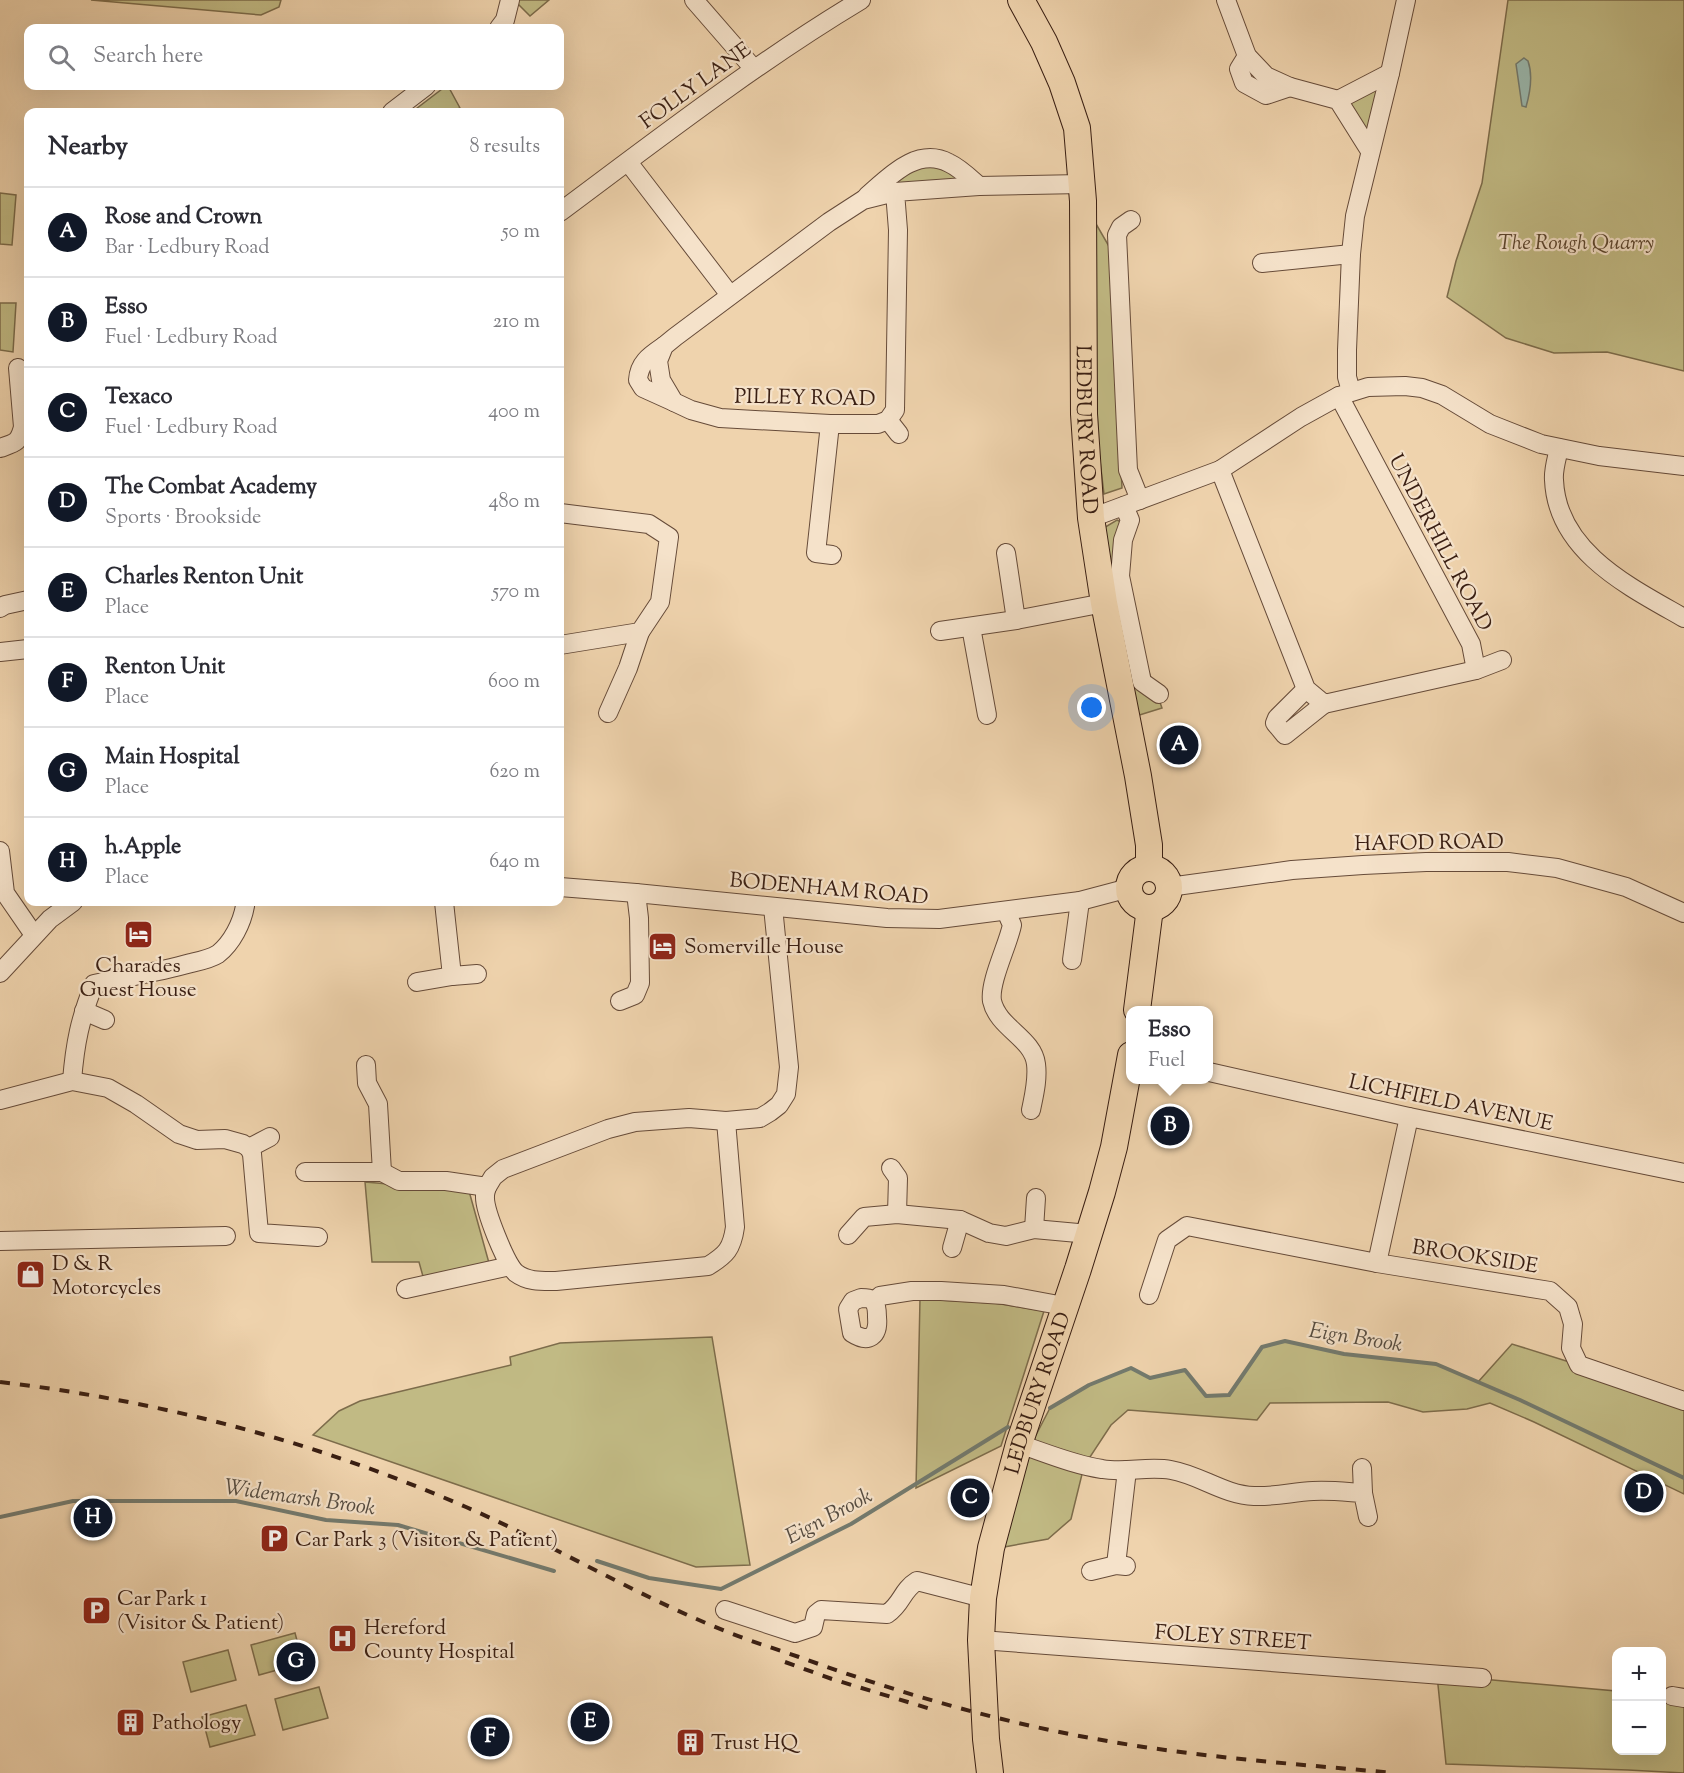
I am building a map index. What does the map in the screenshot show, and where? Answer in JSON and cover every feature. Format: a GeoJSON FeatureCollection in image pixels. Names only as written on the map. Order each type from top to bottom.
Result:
{"type":"FeatureCollection","features":[{"type":"Feature","properties":{"kind":"highway","name":"LEDBURY ROAD"},"geometry":{"type":"LineString","coordinates":[[1021,0],[1044,42],[1066,94],[1077,128],[1082,184],[1084,414],[1091,518],[1104,603],[1138,776],[1149,845],[1149,868]]}},
{"type":"Feature","properties":{"kind":"highway"},"geometry":{"type":"LineString","coordinates":[[1149,868],[1156,868],[1165,875],[1169,887],[1163,901],[1150,908],[1142,907],[1129,894],[1130,880],[1134,874],[1139,870],[1149,868]]}},
{"type":"Feature","properties":{"kind":"highway"},"geometry":{"type":"LineString","coordinates":[[1138,1006],[1150,908]]}},
{"type":"Feature","properties":{"kind":"highway","name":"LEDBURY ROAD"},"geometry":{"type":"LineString","coordinates":[[990,1773],[981,1640],[983,1598],[991,1548],[1021,1438],[1089,1234],[1114,1147],[1126,1082]]}},
{"type":"Feature","properties":{"kind":"street"},"geometry":{"type":"LineString","coordinates":[[502,24],[510,0]]}},
{"type":"Feature","properties":{"kind":"street"},"geometry":{"type":"LineString","coordinates":[[694,0],[754,69]]}},
{"type":"Feature","properties":{"kind":"street","name":"FOLLY LANE"},"geometry":{"type":"LineString","coordinates":[[564,209],[754,69],[861,0]]}},
{"type":"Feature","properties":{"kind":"street"},"geometry":{"type":"LineString","coordinates":[[1226,0],[1247,56],[1266,76],[1290,87],[1338,100],[1390,73]]}},
{"type":"Feature","properties":{"kind":"street"},"geometry":{"type":"LineString","coordinates":[[1345,393],[1351,254],[1355,216],[1406,0]]}},
{"type":"Feature","properties":{"kind":"street"},"geometry":{"type":"LineString","coordinates":[[397,108],[421,90]]}},
{"type":"Feature","properties":{"kind":"street"},"geometry":{"type":"LineString","coordinates":[[1338,100],[1370,151]]}},
{"type":"Feature","properties":{"kind":"street","name":"PILLEY ROAD"},"geometry":{"type":"LineString","coordinates":[[895,192],[898,230],[893,427],[878,424],[830,424],[720,418],[691,410],[674,402],[661,380],[658,361],[664,346],[829,222],[863,200],[896,170],[918,158],[937,158],[950,163],[980,186]]}},
{"type":"Feature","properties":{"kind":"street"},"geometry":{"type":"LineString","coordinates":[[628,162],[730,295]]}},
{"type":"Feature","properties":{"kind":"street","name":"PILLEY ROAD"},"geometry":{"type":"LineString","coordinates":[[863,200],[895,192],[980,186],[1082,184]]}},
{"type":"Feature","properties":{"kind":"street","name":"LEDBURY ROAD"},"geometry":{"type":"LineString","coordinates":[[1131,220],[1121,227],[1117,235],[1128,470],[1132,503],[1130,520],[1123,540],[1120,576],[1142,682],[1159,694]]}},
{"type":"Feature","properties":{"kind":"street"},"geometry":{"type":"LineString","coordinates":[[1262,263],[1351,254]]}},
{"type":"Feature","properties":{"kind":"street"},"geometry":{"type":"LineString","coordinates":[[0,448],[15,444],[21,437],[23,427],[15,368]]}},
{"type":"Feature","properties":{"kind":"street"},"geometry":{"type":"LineString","coordinates":[[1091,518],[1220,470],[1301,417],[1345,393],[1368,387],[1422,387],[1442,395],[1490,424],[1541,444],[1599,456],[1684,466]]}},
{"type":"Feature","properties":{"kind":"street","name":"UNDERHILL ROAD"},"geometry":{"type":"LineString","coordinates":[[1345,393],[1471,644],[1476,670]]}},
{"type":"Feature","properties":{"kind":"street"},"geometry":{"type":"LineString","coordinates":[[816,553],[830,424]]}},
{"type":"Feature","properties":{"kind":"street"},"geometry":{"type":"LineString","coordinates":[[1559,448],[1553,478],[1558,505],[1569,530],[1587,554],[1613,576],[1684,618]]}},
{"type":"Feature","properties":{"kind":"street"},"geometry":{"type":"LineString","coordinates":[[1220,470],[1306,689],[1324,704]]}},
{"type":"Feature","properties":{"kind":"street"},"geometry":{"type":"LineString","coordinates":[[564,513],[649,524],[669,537],[660,602],[640,632],[628,668],[608,712]]}},
{"type":"Feature","properties":{"kind":"street"},"geometry":{"type":"LineString","coordinates":[[1006,554],[1016,620]]}},
{"type":"Feature","properties":{"kind":"street"},"geometry":{"type":"LineString","coordinates":[[0,608],[24,601]]}},
{"type":"Feature","properties":{"kind":"street"},"geometry":{"type":"LineString","coordinates":[[940,631],[1016,620],[1104,603]]}},
{"type":"Feature","properties":{"kind":"street"},"geometry":{"type":"LineString","coordinates":[[971,627],[987,715]]}},
{"type":"Feature","properties":{"kind":"street"},"geometry":{"type":"LineString","coordinates":[[564,644],[640,632]]}},
{"type":"Feature","properties":{"kind":"street"},"geometry":{"type":"LineString","coordinates":[[0,652],[24,649]]}},
{"type":"Feature","properties":{"kind":"street"},"geometry":{"type":"LineString","coordinates":[[1306,689],[1277,718],[1275,723],[1285,735],[1324,704],[1476,670],[1502,660]]}},
{"type":"Feature","properties":{"kind":"street"},"geometry":{"type":"LineString","coordinates":[[0,852],[5,893],[34,935]]}},
{"type":"Feature","properties":{"kind":"street","name":"HAFOD ROAD"},"geometry":{"type":"LineString","coordinates":[[1169,887],[1292,870],[1426,862],[1508,862],[1557,868],[1626,886],[1684,913]]}},
{"type":"Feature","properties":{"kind":"street","name":"BODENHAM ROAD"},"geometry":{"type":"LineString","coordinates":[[564,887],[887,918],[939,919],[1080,901],[1129,888]]}},
{"type":"Feature","properties":{"kind":"street"},"geometry":{"type":"LineString","coordinates":[[620,1001],[634,996],[640,983],[639,918],[636,893]]}},
{"type":"Feature","properties":{"kind":"street"},"geometry":{"type":"LineString","coordinates":[[1072,960],[1080,901]]}},
{"type":"Feature","properties":{"kind":"street"},"geometry":{"type":"LineString","coordinates":[[0,973],[50,919],[68,906]]}},
{"type":"Feature","properties":{"kind":"street"},"geometry":{"type":"LineString","coordinates":[[72,1081],[75,1045],[94,984],[177,967],[212,957],[219,953],[236,931],[245,906]]}},
{"type":"Feature","properties":{"kind":"street"},"geometry":{"type":"LineString","coordinates":[[444,906],[452,976]]}},
{"type":"Feature","properties":{"kind":"street"},"geometry":{"type":"LineString","coordinates":[[726,1121],[735,1227],[733,1242],[723,1258],[708,1266],[556,1281],[532,1281],[518,1274],[510,1266],[484,1197],[493,1177],[503,1169],[635,1122],[689,1118],[726,1121],[760,1118],[779,1105],[786,1094],[789,1067],[773,907]]}},
{"type":"Feature","properties":{"kind":"street"},"geometry":{"type":"LineString","coordinates":[[1006,911],[1012,925],[993,985],[992,999],[996,1012],[1031,1051],[1036,1062],[1037,1075],[1031,1110]]}},
{"type":"Feature","properties":{"kind":"street"},"geometry":{"type":"LineString","coordinates":[[417,982],[477,974]]}},
{"type":"Feature","properties":{"kind":"street"},"geometry":{"type":"LineString","coordinates":[[84,1011],[105,1020]]}},
{"type":"Feature","properties":{"kind":"street"},"geometry":{"type":"LineString","coordinates":[[366,1065],[367,1083],[378,1104],[382,1172]]}},
{"type":"Feature","properties":{"kind":"street","name":"LICHFIELD AVENUE"},"geometry":{"type":"LineString","coordinates":[[1213,1073],[1408,1117],[1684,1173]]}},
{"type":"Feature","properties":{"kind":"street"},"geometry":{"type":"LineString","coordinates":[[0,1100],[72,1081],[108,1088],[179,1134],[196,1140],[225,1139],[243,1144],[250,1151],[259,1233],[318,1237]]}},
{"type":"Feature","properties":{"kind":"street","name":"BROOKSIDE"},"geometry":{"type":"LineString","coordinates":[[1377,1263],[1408,1117]]}},
{"type":"Feature","properties":{"kind":"street"},"geometry":{"type":"LineString","coordinates":[[250,1151],[270,1137]]}},
{"type":"Feature","properties":{"kind":"street"},"geometry":{"type":"LineString","coordinates":[[891,1168],[898,1178],[897,1214]]}},
{"type":"Feature","properties":{"kind":"street"},"geometry":{"type":"LineString","coordinates":[[305,1172],[382,1172],[399,1181],[446,1181],[487,1187]]}},
{"type":"Feature","properties":{"kind":"street"},"geometry":{"type":"LineString","coordinates":[[1034,1229],[1036,1198]]}},
{"type":"Feature","properties":{"kind":"street"},"geometry":{"type":"LineString","coordinates":[[848,1235],[864,1217],[897,1214],[960,1220],[989,1233],[1006,1236],[1034,1229],[1089,1234]]}},
{"type":"Feature","properties":{"kind":"street"},"geometry":{"type":"LineString","coordinates":[[952,1248],[960,1220]]}},
{"type":"Feature","properties":{"kind":"street","name":"BROOKSIDE"},"geometry":{"type":"LineString","coordinates":[[1149,1295],[1167,1240],[1187,1226],[1377,1263],[1550,1291],[1568,1307],[1573,1324],[1571,1348],[1579,1365],[1684,1401]]}},
{"type":"Feature","properties":{"kind":"street"},"geometry":{"type":"LineString","coordinates":[[0,1241],[226,1236]]}},
{"type":"Feature","properties":{"kind":"street"},"geometry":{"type":"LineString","coordinates":[[406,1289],[510,1266]]}},
{"type":"Feature","properties":{"kind":"street"},"geometry":{"type":"LineString","coordinates":[[873,1302],[880,1296],[912,1291],[941,1291],[1004,1295],[1064,1306]]}},
{"type":"Feature","properties":{"kind":"street"},"geometry":{"type":"LineString","coordinates":[[1021,1438],[1084,1466],[1104,1470],[1160,1468],[1173,1470],[1223,1489],[1252,1496],[1314,1491],[1364,1493]]}},
{"type":"Feature","properties":{"kind":"street"},"geometry":{"type":"LineString","coordinates":[[1362,1468],[1368,1517]]}},
{"type":"Feature","properties":{"kind":"street"},"geometry":{"type":"LineString","coordinates":[[1091,1571],[1121,1566],[1127,1470]]}},
{"type":"Feature","properties":{"kind":"street"},"geometry":{"type":"LineString","coordinates":[[725,1610],[795,1633],[813,1627],[816,1614],[820,1610],[887,1614],[896,1608],[907,1587],[917,1581],[983,1598]]}},
{"type":"Feature","properties":{"kind":"street","name":"FOLEY STREET"},"geometry":{"type":"LineString","coordinates":[[981,1640],[1482,1678]]}},
{"type":"Feature","properties":{"kind":"green space"},"geometry":{"type":"Polygon","coordinates":[[[91,0],[281,0],[279,7],[261,15],[91,0]]]}},
{"type":"Feature","properties":{"kind":"green space"},"geometry":{"type":"Polygon","coordinates":[[[514,0],[549,0],[530,16],[514,0]]]}},
{"type":"Feature","properties":{"kind":"green space","name":"The Rough Quarry"},"geometry":{"type":"Polygon","coordinates":[[[1508,0],[1684,0],[1684,371],[1607,352],[1554,353],[1506,338],[1447,297],[1456,261],[1482,183],[1508,0]]]}},
{"type":"Feature","properties":{"kind":"green space"},"geometry":{"type":"Polygon","coordinates":[[[1390,73],[1370,151],[1338,100],[1390,73]]]}},
{"type":"Feature","properties":{"kind":"green space"},"geometry":{"type":"Polygon","coordinates":[[[441,90],[450,90],[460,108],[417,108],[441,90]]]}},
{"type":"Feature","properties":{"kind":"green space"},"geometry":{"type":"Polygon","coordinates":[[[918,158],[979,186],[895,192],[896,170],[918,158]]]}},
{"type":"Feature","properties":{"kind":"green space"},"geometry":{"type":"Polygon","coordinates":[[[0,193],[16,195],[12,245],[0,244],[0,193]]]}},
{"type":"Feature","properties":{"kind":"green space"},"geometry":{"type":"Polygon","coordinates":[[[1092,217],[1110,248],[1122,488],[1104,494],[1098,444],[1092,217]]]}},
{"type":"Feature","properties":{"kind":"green space"},"geometry":{"type":"Polygon","coordinates":[[[0,303],[16,303],[13,352],[0,350],[0,303]]]}},
{"type":"Feature","properties":{"kind":"green space"},"geometry":{"type":"Polygon","coordinates":[[[1117,520],[1121,522],[1123,601],[1162,708],[1133,717],[1102,529],[1117,520]]]}},
{"type":"Feature","properties":{"kind":"green space"},"geometry":{"type":"Polygon","coordinates":[[[365,1182],[469,1191],[489,1263],[424,1280],[419,1262],[372,1262],[365,1182]]]}},
{"type":"Feature","properties":{"kind":"green space"},"geometry":{"type":"Polygon","coordinates":[[[920,1299],[994,1303],[1044,1311],[1001,1446],[916,1488],[920,1299]]]}},
{"type":"Feature","properties":{"kind":"green space"},"geometry":{"type":"Polygon","coordinates":[[[712,1337],[750,1565],[696,1567],[313,1435],[339,1411],[360,1401],[511,1365],[510,1357],[560,1343],[712,1337]]]}},
{"type":"Feature","properties":{"kind":"green space"},"geometry":{"type":"Polygon","coordinates":[[[1285,1341],[1345,1354],[1436,1364],[1478,1382],[1512,1344],[1684,1401],[1684,1494],[1490,1403],[1467,1409],[1423,1412],[1388,1402],[1270,1403],[1257,1420],[1128,1410],[1111,1425],[1084,1466],[1071,1519],[1048,1539],[1004,1547],[1006,1529],[1035,1437],[1050,1408],[1089,1385],[1131,1368],[1150,1378],[1185,1370],[1206,1396],[1229,1395],[1262,1347],[1285,1341]]]}},
{"type":"Feature","properties":{"kind":"green space"},"geometry":{"type":"Polygon","coordinates":[[[295,1633],[303,1663],[259,1675],[251,1645],[295,1633]]]}},
{"type":"Feature","properties":{"kind":"green space"},"geometry":{"type":"Polygon","coordinates":[[[228,1650],[236,1680],[191,1692],[183,1662],[228,1650]]]}},
{"type":"Feature","properties":{"kind":"green space"},"geometry":{"type":"Polygon","coordinates":[[[1437,1675],[1612,1691],[1612,1755],[1666,1755],[1666,1696],[1684,1698],[1684,1773],[1446,1764],[1437,1675]]]}},
{"type":"Feature","properties":{"kind":"green space"},"geometry":{"type":"Polygon","coordinates":[[[319,1687],[328,1718],[283,1730],[275,1699],[319,1687]]]}},
{"type":"Feature","properties":{"kind":"green space"},"geometry":{"type":"Polygon","coordinates":[[[246,1705],[255,1735],[210,1747],[202,1717],[246,1705]]]}},
{"type":"Feature","properties":{"kind":"shaded area"},"geometry":{"type":"Polygon","coordinates":[[[1524,58],[1530,66],[1531,78],[1526,107],[1522,106],[1516,64],[1524,58]]]}},
{"type":"Feature","properties":{"kind":"waterway","name":"Eign Brook"},"geometry":{"type":"LineString","coordinates":[[1050,1408],[1089,1385],[1131,1368],[1150,1378],[1185,1370],[1206,1396],[1229,1395],[1262,1347],[1285,1341],[1344,1354],[1436,1364],[1520,1400],[1684,1478]]}},
{"type":"Feature","properties":{"kind":"waterway","name":"Eign Brook"},"geometry":{"type":"LineString","coordinates":[[597,1561],[649,1578],[721,1589],[851,1524],[1008,1427]]}},
{"type":"Feature","properties":{"kind":"waterway","name":"Widemarsh Brook"},"geometry":{"type":"LineString","coordinates":[[0,1517],[73,1501],[236,1501],[326,1520],[398,1525],[554,1571]]}},
{"type":"Feature","properties":{"kind":"railway"},"geometry":{"type":"LineString","coordinates":[[0,1382],[120,1400],[179,1413],[238,1427],[353,1463],[466,1507],[663,1604],[730,1633],[872,1682],[946,1704],[1058,1732],[1170,1751],[1395,1773]]}},
{"type":"Feature","properties":{"kind":"railway"},"geometry":{"type":"LineString","coordinates":[[785,1662],[934,1710]]}},
{"type":"Feature","properties":{"kind":"place","name":"Rose and Crown"},"geometry":{"type":"Point","coordinates":[1179,745]}},
{"type":"Feature","properties":{"kind":"place","name":"Charades Guest House"},"geometry":{"type":"Point","coordinates":[138,934]}},
{"type":"Feature","properties":{"kind":"place","name":"Somerville House"},"geometry":{"type":"Point","coordinates":[663,946]}},
{"type":"Feature","properties":{"kind":"place","name":"Esso"},"geometry":{"type":"Point","coordinates":[1170,1126]}},
{"type":"Feature","properties":{"kind":"place","name":"D & R Motorcycles"},"geometry":{"type":"Point","coordinates":[31,1275]}},
{"type":"Feature","properties":{"kind":"place","name":"The Combat Academy"},"geometry":{"type":"Point","coordinates":[1644,1493]}},
{"type":"Feature","properties":{"kind":"place","name":"Texaco"},"geometry":{"type":"Point","coordinates":[970,1498]}},
{"type":"Feature","properties":{"kind":"place","name":"h.Apple"},"geometry":{"type":"Point","coordinates":[93,1518]}},
{"type":"Feature","properties":{"kind":"place","name":"Car Park 3 (Visitor & Patient)"},"geometry":{"type":"Point","coordinates":[274,1539]}},
{"type":"Feature","properties":{"kind":"place","name":"Car Park 1 (Visitor & Patient)"},"geometry":{"type":"Point","coordinates":[96,1610]}},
{"type":"Feature","properties":{"kind":"place","name":"Hereford County Hospital"},"geometry":{"type":"Point","coordinates":[343,1639]}},
{"type":"Feature","properties":{"kind":"place","name":"Main Hospital"},"geometry":{"type":"Point","coordinates":[296,1662]}},
{"type":"Feature","properties":{"kind":"place","name":"Pathology"},"geometry":{"type":"Point","coordinates":[131,1722]}},
{"type":"Feature","properties":{"kind":"place","name":"Charles Renton Unit"},"geometry":{"type":"Point","coordinates":[590,1722]}},
{"type":"Feature","properties":{"kind":"place","name":"Renton Unit"},"geometry":{"type":"Point","coordinates":[490,1737]}},
{"type":"Feature","properties":{"kind":"place","name":"Trust HQ"},"geometry":{"type":"Point","coordinates":[690,1742]}}]}
